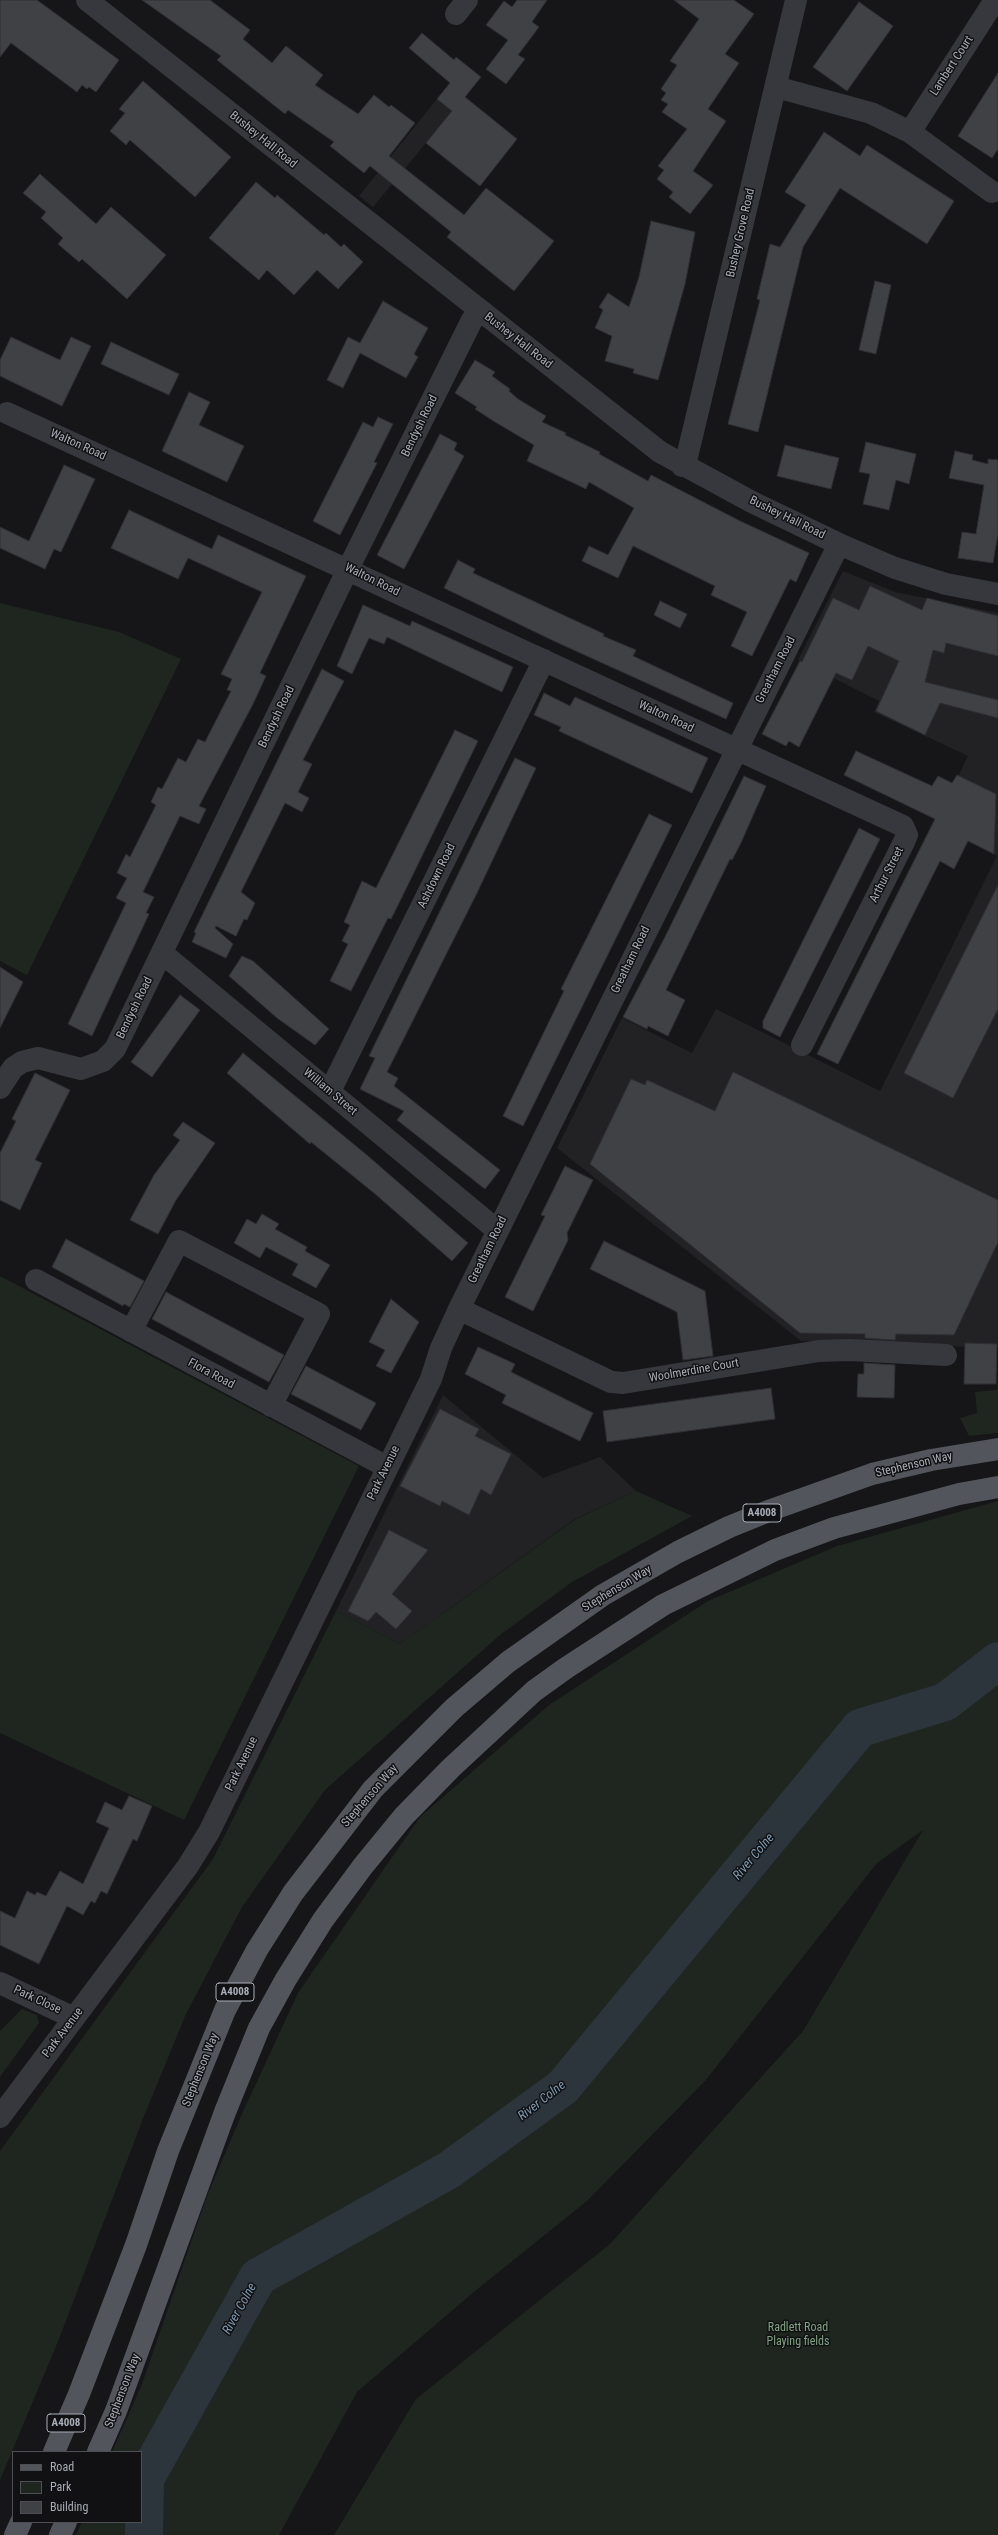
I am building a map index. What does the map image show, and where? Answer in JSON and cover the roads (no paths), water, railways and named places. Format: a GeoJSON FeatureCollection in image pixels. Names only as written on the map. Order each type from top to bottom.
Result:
{"type":"FeatureCollection","features":[{"type":"Feature","properties":{"kind":"main road","name":"Stephenson Way"},"geometry":{"type":"LineString","coordinates":[[54,2451],[85,2379],[136,2245],[168,2151],[225,2010],[257,1950],[292,1893],[373,1789],[454,1708],[508,1662],[603,1595],[678,1552],[770,1510],[872,1474],[931,1460],[998,1449]]}},
{"type":"Feature","properties":{"kind":"main road","name":"Stephenson Way"},"geometry":{"type":"LineString","coordinates":[[98,2451],[116,2411],[225,2112],[259,2028],[286,1979],[323,1920],[363,1866],[404,1816],[466,1753],[534,1692],[572,1664],[663,1605],[775,1550],[834,1528],[959,1494],[998,1487]]}},
{"type":"Feature","properties":{"kind":"main road"},"geometry":{"type":"LineString","coordinates":[[15,2535],[21,2523]]}},
{"type":"Feature","properties":{"kind":"main road"},"geometry":{"type":"LineString","coordinates":[[60,2535],[66,2523]]}},
{"type":"Feature","properties":{"kind":"street","name":"Bushey Hall Road"},"geometry":{"type":"LineString","coordinates":[[87,0],[479,311],[660,452],[682,466],[839,544],[923,578],[998,594]]}},
{"type":"Feature","properties":{"kind":"street","name":"Bushey Grove Road"},"geometry":{"type":"LineString","coordinates":[[682,466],[687,457],[796,0]]}},
{"type":"Feature","properties":{"kind":"street","name":"Lambert Court"},"geometry":{"type":"LineString","coordinates":[[910,132],[995,0]]}},
{"type":"Feature","properties":{"kind":"street"},"geometry":{"type":"LineString","coordinates":[[776,87],[872,114],[910,132],[992,192]]}},
{"type":"Feature","properties":{"kind":"street","name":"Bendysh Road"},"geometry":{"type":"LineString","coordinates":[[0,1088],[12,1068],[38,1058],[81,1069],[103,1061],[115,1049],[348,569],[470,324],[479,311]]}},
{"type":"Feature","properties":{"kind":"street","name":"Walton Road"},"geometry":{"type":"LineString","coordinates":[[7,413],[348,569],[736,750]]}},
{"type":"Feature","properties":{"kind":"street","name":"Greatham Road"},"geometry":{"type":"LineString","coordinates":[[430,1379],[441,1348],[459,1309],[839,544]]}},
{"type":"Feature","properties":{"kind":"street","name":"Ashdown Road"},"geometry":{"type":"LineString","coordinates":[[330,1091],[544,660]]}},
{"type":"Feature","properties":{"kind":"street","name":"Arthur Street"},"geometry":{"type":"LineString","coordinates":[[736,750],[903,826],[907,835],[802,1045]]}},
{"type":"Feature","properties":{"kind":"street","name":"William Street"},"geometry":{"type":"LineString","coordinates":[[162,953],[498,1231]]}},
{"type":"Feature","properties":{"kind":"street"},"geometry":{"type":"LineString","coordinates":[[131,1331],[178,1241],[319,1314],[271,1406]]}},
{"type":"Feature","properties":{"kind":"street","name":"Flora Road"},"geometry":{"type":"LineString","coordinates":[[36,1280],[386,1467]]}},
{"type":"Feature","properties":{"kind":"street","name":"Woolmerdine Court"},"geometry":{"type":"LineString","coordinates":[[459,1309],[611,1382],[623,1383],[819,1351],[849,1350],[946,1355]]}},
{"type":"Feature","properties":{"kind":"street","name":"Park Avenue"},"geometry":{"type":"LineString","coordinates":[[0,2117],[188,1866],[209,1832],[430,1379]]}},
{"type":"Feature","properties":{"kind":"street","name":"Park Close"},"geometry":{"type":"LineString","coordinates":[[0,1983],[74,2018]]}},
{"type":"Feature","properties":{"kind":"waterway","name":"River Colne"},"geometry":{"type":"LineString","coordinates":[[144,2535],[145,2479],[258,2277],[449,2170],[563,2087],[860,1728],[945,1702],[998,1661]]}},
{"type":"Feature","properties":{"kind":"park label","name":"Radlett Road Playing fields"},"geometry":{"type":"Point","coordinates":[798,2335]}}]}
